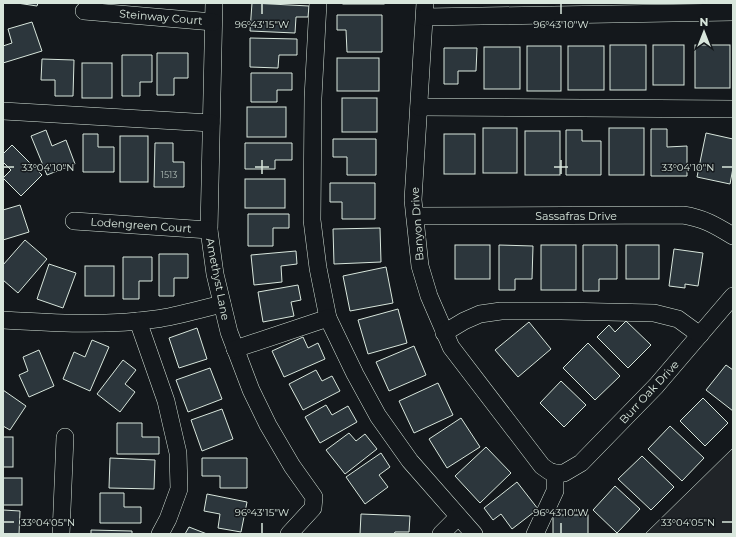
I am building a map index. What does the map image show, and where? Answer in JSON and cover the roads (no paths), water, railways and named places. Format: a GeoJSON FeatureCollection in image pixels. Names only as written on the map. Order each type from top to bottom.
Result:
{"type":"FeatureCollection","features":[{"type":"Feature","properties":{"kind":"street","name":"Amethyst Lane"},"geometry":{"type":"LineString","coordinates":[[214,3],[209,230],[215,274],[235,349],[251,390],[268,425],[292,466],[314,497],[313,508],[289,534]]}},
{"type":"Feature","properties":{"kind":"street"},"geometry":{"type":"LineString","coordinates":[[318,3],[313,98],[312,220],[318,268],[328,318],[355,374],[378,416],[410,461],[474,534]]}},
{"type":"Feature","properties":{"kind":"street"},"geometry":{"type":"LineString","coordinates":[[425,10],[733,12]]}},
{"type":"Feature","properties":{"kind":"street","name":"Banyon Drive"},"geometry":{"type":"LineString","coordinates":[[425,10],[414,200],[420,266],[428,296],[451,347],[542,466],[555,473]]}},
{"type":"Feature","properties":{"kind":"street","name":"Steinway Court"},"geometry":{"type":"LineString","coordinates":[[84,11],[213,22]]}},
{"type":"Feature","properties":{"kind":"street"},"geometry":{"type":"LineString","coordinates":[[419,107],[733,109]]}},
{"type":"Feature","properties":{"kind":"street"},"geometry":{"type":"LineString","coordinates":[[3,111],[211,123]]}},
{"type":"Feature","properties":{"kind":"street","name":"Sassafras Drive"},"geometry":{"type":"LineString","coordinates":[[415,216],[683,215],[697,217],[711,222],[733,236]]}},
{"type":"Feature","properties":{"kind":"street","name":"Lodengreen Court"},"geometry":{"type":"LineString","coordinates":[[74,221],[209,230]]}},
{"type":"Feature","properties":{"kind":"street","name":"Burr Oak Drive"},"geometry":{"type":"LineString","coordinates":[[555,473],[564,473],[581,463],[656,386],[733,296]]}},
{"type":"Feature","properties":{"kind":"street"},"geometry":{"type":"LineString","coordinates":[[3,320],[48,322],[138,321],[157,319],[222,304]]}},
{"type":"Feature","properties":{"kind":"street"},"geometry":{"type":"LineString","coordinates":[[444,333],[464,321],[480,314],[501,311],[561,311],[654,313],[678,319],[700,335]]}},
{"type":"Feature","properties":{"kind":"street"},"geometry":{"type":"LineString","coordinates":[[235,349],[328,318]]}},
{"type":"Feature","properties":{"kind":"street"},"geometry":{"type":"LineString","coordinates":[[138,321],[166,401],[178,453],[178,489],[168,519],[160,534]]}},
{"type":"Feature","properties":{"kind":"street"},"geometry":{"type":"LineString","coordinates":[[61,534],[65,437]]}},
{"type":"Feature","properties":{"kind":"street"},"geometry":{"type":"LineString","coordinates":[[535,534],[555,491],[555,473]]}},
{"type":"Feature","properties":{"kind":"street"},"geometry":{"type":"LineString","coordinates":[[441,534],[458,517]]}}]}
